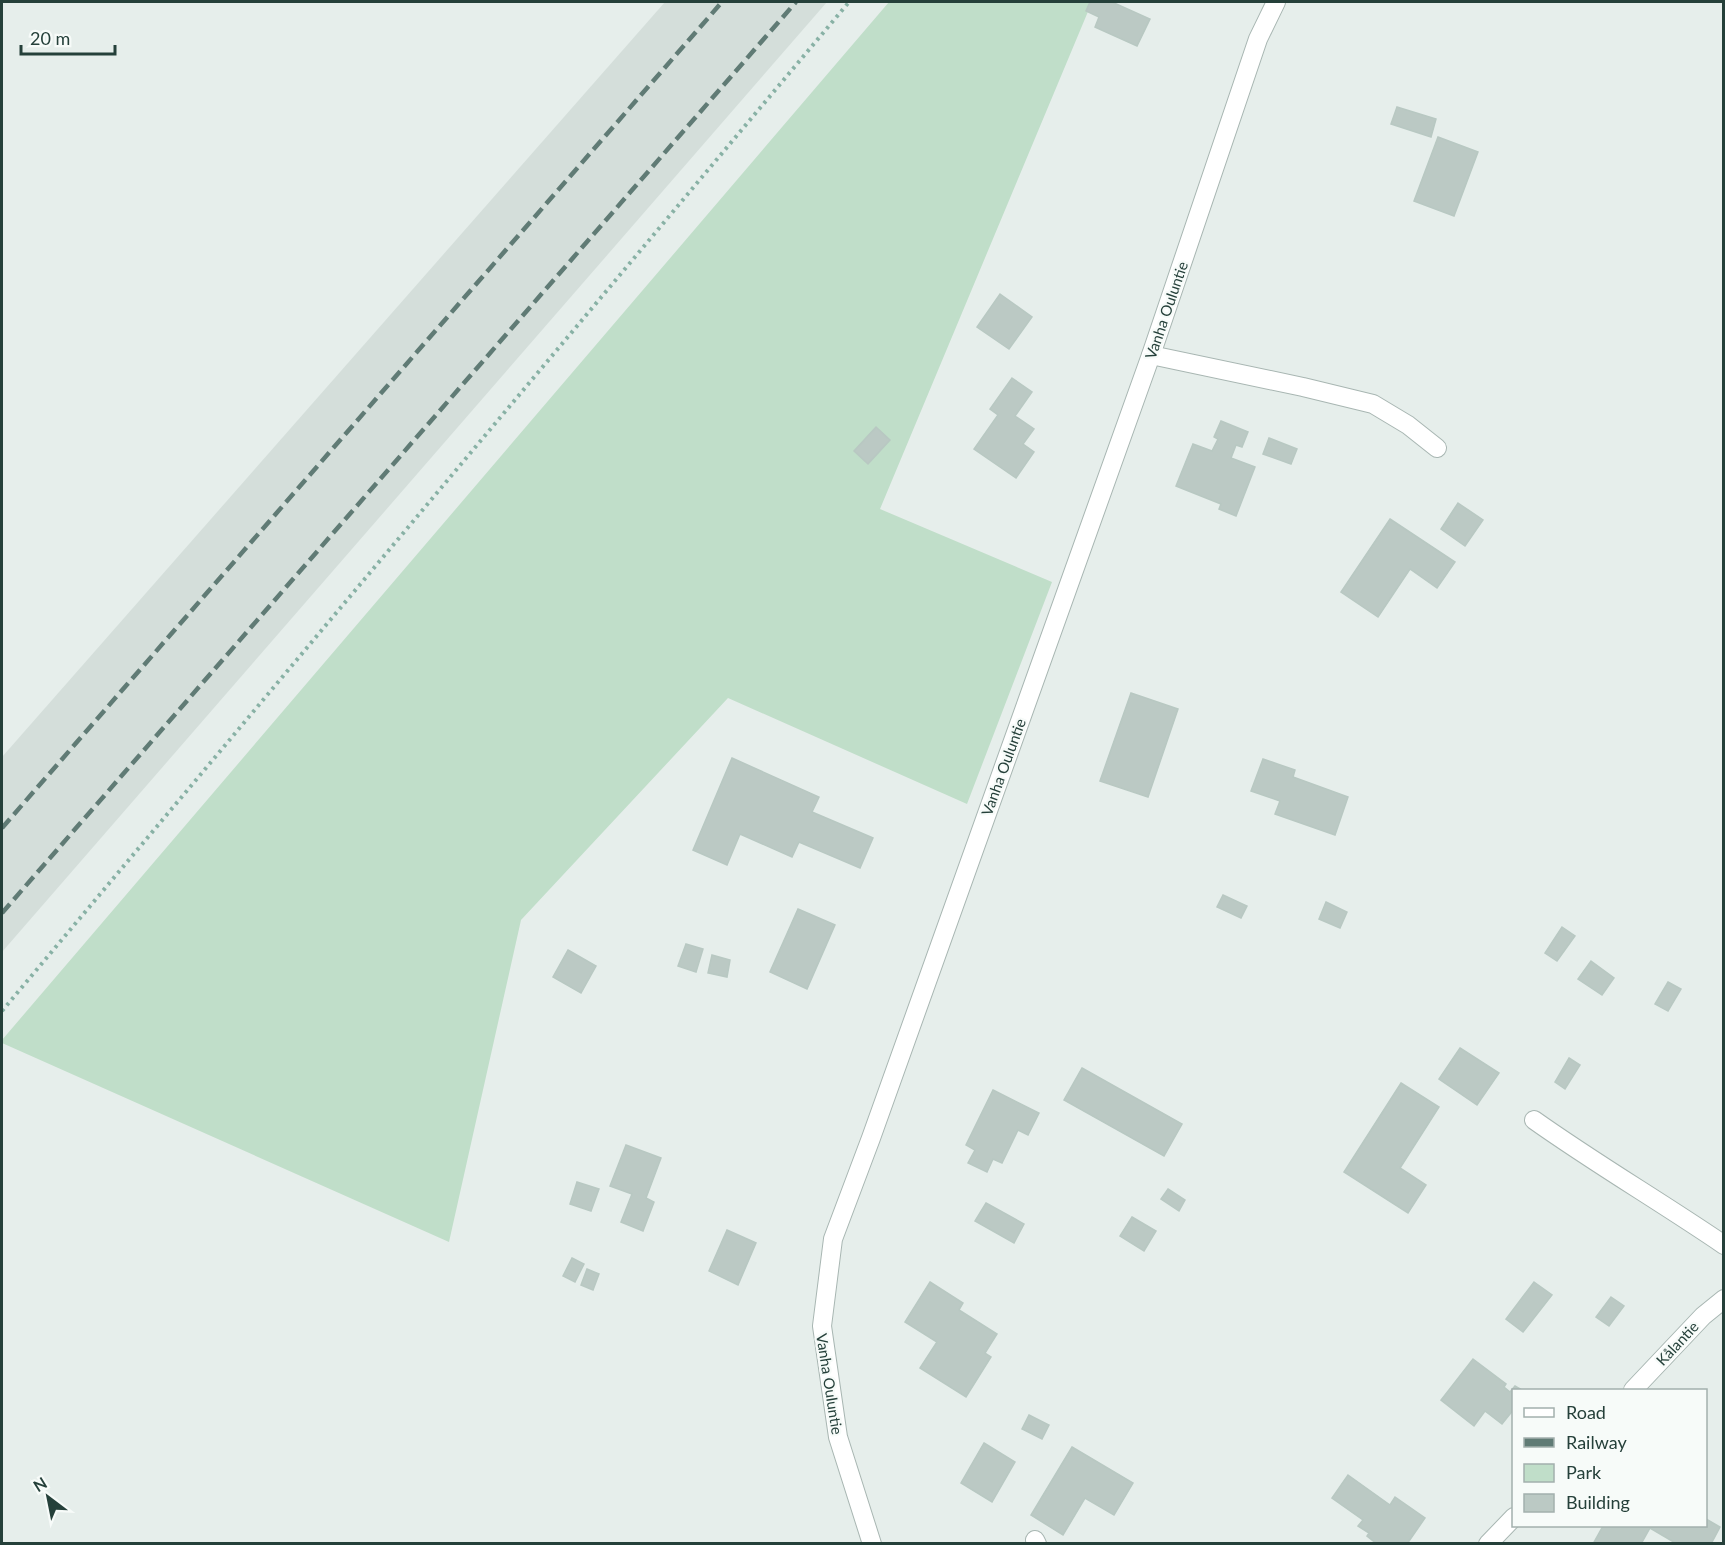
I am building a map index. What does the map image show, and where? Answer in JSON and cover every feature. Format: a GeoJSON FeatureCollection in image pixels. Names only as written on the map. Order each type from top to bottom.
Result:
{"type":"FeatureCollection","features":[{"type":"Feature","properties":{"kind":"street","name":"Vanha Ouluntie"},"geometry":{"type":"LineString","coordinates":[[872,1544],[838,1437],[822,1326],[833,1239],[1151,355],[1258,39],[1276,2]]}},
{"type":"Feature","properties":{"kind":"street"},"geometry":{"type":"LineString","coordinates":[[1151,355],[1373,404],[1408,425],[1437,448]]}},
{"type":"Feature","properties":{"kind":"street"},"geometry":{"type":"LineString","coordinates":[[1534,1120],[1586,1157],[1668,1207],[1724,1245]]}},
{"type":"Feature","properties":{"kind":"street","name":"Kålantie"},"geometry":{"type":"LineString","coordinates":[[1634,1389],[1703,1316],[1724,1299]]}},
{"type":"Feature","properties":{"kind":"street"},"geometry":{"type":"LineString","coordinates":[[1488,1544],[1512,1519]]}},
{"type":"Feature","properties":{"kind":"path"},"geometry":{"type":"LineString","coordinates":[[2,1011],[849,2]]}},
{"type":"Feature","properties":{"kind":"shaded area"},"geometry":{"type":"Polygon","coordinates":[[[665,2],[827,2],[2,952],[2,757],[665,2]]]}},
{"type":"Feature","properties":{"kind":"green space"},"geometry":{"type":"Polygon","coordinates":[[[889,2],[1092,2],[880,509],[1052,582],[967,804],[728,698],[521,920],[449,1242],[2,1043],[2,1040],[889,2]]]}},
{"type":"Feature","properties":{"kind":"building"},"geometry":{"type":"Polygon","coordinates":[[[1090,2],[1112,2],[1150,19],[1137,46],[1095,27],[1099,17],[1086,11],[1090,2]]]}},
{"type":"Feature","properties":{"kind":"building"},"geometry":{"type":"Polygon","coordinates":[[[1397,107],[1436,119],[1431,137],[1391,124],[1397,107]]]}},
{"type":"Feature","properties":{"kind":"building"},"geometry":{"type":"Polygon","coordinates":[[[1438,137],[1478,152],[1454,216],[1414,201],[1438,137]]]}},
{"type":"Feature","properties":{"kind":"building"},"geometry":{"type":"Polygon","coordinates":[[[1000,294],[1032,317],[1009,349],[977,327],[1000,294]]]}},
{"type":"Feature","properties":{"kind":"building"},"geometry":{"type":"Polygon","coordinates":[[[1012,378],[1032,392],[1015,416],[1034,429],[1023,444],[1034,452],[1016,478],[974,449],[998,415],[990,409],[1012,378]]]}},
{"type":"Feature","properties":{"kind":"building"},"geometry":{"type":"Polygon","coordinates":[[[1221,421],[1248,432],[1242,447],[1236,445],[1231,458],[1255,467],[1236,516],[1219,509],[1221,504],[1176,486],[1193,444],[1212,451],[1218,439],[1214,437],[1221,421]]]}},
{"type":"Feature","properties":{"kind":"building"},"geometry":{"type":"Polygon","coordinates":[[[876,427],[890,440],[868,464],[854,451],[876,427]]]}},
{"type":"Feature","properties":{"kind":"building"},"geometry":{"type":"Polygon","coordinates":[[[1269,438],[1297,449],[1291,464],[1263,454],[1269,438]]]}},
{"type":"Feature","properties":{"kind":"building"},"geometry":{"type":"Polygon","coordinates":[[[1458,503],[1483,520],[1465,546],[1441,529],[1458,503]]]}},
{"type":"Feature","properties":{"kind":"building"},"geometry":{"type":"Polygon","coordinates":[[[1390,519],[1455,562],[1437,588],[1410,569],[1378,617],[1341,592],[1390,519]]]}},
{"type":"Feature","properties":{"kind":"building"},"geometry":{"type":"Polygon","coordinates":[[[1131,693],[1178,709],[1148,797],[1100,781],[1131,693]]]}},
{"type":"Feature","properties":{"kind":"building"},"geometry":{"type":"Polygon","coordinates":[[[732,758],[819,797],[812,812],[873,838],[860,868],[799,842],[792,857],[740,834],[727,865],[693,850],[732,758]]]}},
{"type":"Feature","properties":{"kind":"building"},"geometry":{"type":"Polygon","coordinates":[[[1263,759],[1295,770],[1293,777],[1348,797],[1335,835],[1275,814],[1280,801],[1251,791],[1263,759]]]}},
{"type":"Feature","properties":{"kind":"building"},"geometry":{"type":"Polygon","coordinates":[[[1223,895],[1247,906],[1241,918],[1217,907],[1223,895]]]}},
{"type":"Feature","properties":{"kind":"building"},"geometry":{"type":"Polygon","coordinates":[[[1326,902],[1347,912],[1340,928],[1319,919],[1326,902]]]}},
{"type":"Feature","properties":{"kind":"building"},"geometry":{"type":"Polygon","coordinates":[[[798,909],[835,925],[807,989],[770,972],[798,909]]]}},
{"type":"Feature","properties":{"kind":"building"},"geometry":{"type":"Polygon","coordinates":[[[1562,927],[1575,936],[1557,961],[1545,953],[1562,927]]]}},
{"type":"Feature","properties":{"kind":"building"},"geometry":{"type":"Polygon","coordinates":[[[686,944],[703,949],[696,972],[678,966],[686,944]]]}},
{"type":"Feature","properties":{"kind":"building"},"geometry":{"type":"Polygon","coordinates":[[[568,950],[596,966],[581,993],[553,977],[568,950]]]}},
{"type":"Feature","properties":{"kind":"building"},"geometry":{"type":"Polygon","coordinates":[[[712,955],[730,960],[727,977],[708,973],[712,955]]]}},
{"type":"Feature","properties":{"kind":"building"},"geometry":{"type":"Polygon","coordinates":[[[1591,961],[1614,978],[1602,995],[1578,979],[1591,961]]]}},
{"type":"Feature","properties":{"kind":"building"},"geometry":{"type":"Polygon","coordinates":[[[1668,982],[1681,989],[1668,1011],[1655,1004],[1668,982]]]}},
{"type":"Feature","properties":{"kind":"building"},"geometry":{"type":"Polygon","coordinates":[[[1460,1048],[1499,1073],[1477,1105],[1439,1079],[1460,1048]]]}},
{"type":"Feature","properties":{"kind":"building"},"geometry":{"type":"Polygon","coordinates":[[[1569,1058],[1580,1065],[1565,1089],[1555,1082],[1569,1058]]]}},
{"type":"Feature","properties":{"kind":"building"},"geometry":{"type":"Polygon","coordinates":[[[1082,1068],[1182,1124],[1164,1156],[1064,1100],[1082,1068]]]}},
{"type":"Feature","properties":{"kind":"building"},"geometry":{"type":"Polygon","coordinates":[[[1401,1083],[1439,1107],[1400,1168],[1426,1185],[1408,1213],[1344,1172],[1401,1083]]]}},
{"type":"Feature","properties":{"kind":"building"},"geometry":{"type":"Polygon","coordinates":[[[993,1090],[1039,1113],[1028,1135],[1018,1130],[1002,1163],[993,1159],[987,1172],[968,1163],[975,1150],[966,1145],[993,1090]]]}},
{"type":"Feature","properties":{"kind":"building"},"geometry":{"type":"Polygon","coordinates":[[[626,1145],[661,1158],[646,1198],[654,1202],[643,1231],[621,1222],[632,1194],[610,1186],[626,1145]]]}},
{"type":"Feature","properties":{"kind":"building"},"geometry":{"type":"Polygon","coordinates":[[[577,1182],[599,1189],[591,1211],[570,1204],[577,1182]]]}},
{"type":"Feature","properties":{"kind":"building"},"geometry":{"type":"Polygon","coordinates":[[[1168,1189],[1185,1200],[1179,1211],[1161,1199],[1168,1189]]]}},
{"type":"Feature","properties":{"kind":"building"},"geometry":{"type":"Polygon","coordinates":[[[986,1203],[1024,1224],[1014,1243],[975,1221],[986,1203]]]}},
{"type":"Feature","properties":{"kind":"building"},"geometry":{"type":"Polygon","coordinates":[[[1132,1217],[1156,1231],[1144,1251],[1120,1236],[1132,1217]]]}},
{"type":"Feature","properties":{"kind":"building"},"geometry":{"type":"Polygon","coordinates":[[[727,1230],[756,1243],[738,1285],[709,1271],[727,1230]]]}},
{"type":"Feature","properties":{"kind":"building"},"geometry":{"type":"Polygon","coordinates":[[[572,1258],[584,1264],[575,1282],[563,1276],[572,1258]]]}},
{"type":"Feature","properties":{"kind":"building"},"geometry":{"type":"Polygon","coordinates":[[[587,1269],[599,1274],[593,1290],[581,1285],[587,1269]]]}},
{"type":"Feature","properties":{"kind":"building"},"geometry":{"type":"Polygon","coordinates":[[[930,1282],[963,1303],[959,1310],[997,1334],[985,1353],[991,1357],[966,1397],[920,1368],[937,1342],[905,1322],[930,1282]]]}},
{"type":"Feature","properties":{"kind":"building"},"geometry":{"type":"Polygon","coordinates":[[[1534,1282],[1552,1295],[1523,1332],[1506,1319],[1534,1282]]]}},
{"type":"Feature","properties":{"kind":"building"},"geometry":{"type":"Polygon","coordinates":[[[1611,1297],[1624,1306],[1609,1326],[1596,1317],[1611,1297]]]}},
{"type":"Feature","properties":{"kind":"building"},"geometry":{"type":"Polygon","coordinates":[[[1473,1359],[1506,1384],[1504,1387],[1510,1392],[1512,1390],[1512,1412],[1502,1424],[1485,1411],[1474,1426],[1441,1400],[1473,1359]]]}},
{"type":"Feature","properties":{"kind":"building"},"geometry":{"type":"Polygon","coordinates":[[[1029,1415],[1049,1425],[1042,1439],[1022,1429],[1029,1415]]]}},
{"type":"Feature","properties":{"kind":"building"},"geometry":{"type":"Polygon","coordinates":[[[984,1443],[1015,1462],[992,1502],[961,1483],[984,1443]]]}},
{"type":"Feature","properties":{"kind":"building"},"geometry":{"type":"Polygon","coordinates":[[[1072,1447],[1133,1483],[1114,1515],[1085,1498],[1063,1535],[1031,1515],[1072,1447]]]}},
{"type":"Feature","properties":{"kind":"building"},"geometry":{"type":"Polygon","coordinates":[[[1348,1475],[1390,1505],[1395,1497],[1425,1518],[1407,1544],[1377,1544],[1367,1536],[1369,1533],[1358,1526],[1363,1520],[1332,1498],[1348,1475]]]}},
{"type":"Feature","properties":{"kind":"building"},"geometry":{"type":"Polygon","coordinates":[[[1707,1520],[1720,1527],[1711,1544],[1677,1544],[1650,1528],[1641,1544],[1593,1544],[1602,1527],[1707,1527],[1707,1520]]]}},
{"type":"Feature","properties":{"kind":"railway"},"geometry":{"type":"LineString","coordinates":[[2,828],[722,2]]}},
{"type":"Feature","properties":{"kind":"railway"},"geometry":{"type":"LineString","coordinates":[[2,913],[796,2]]}}]}
